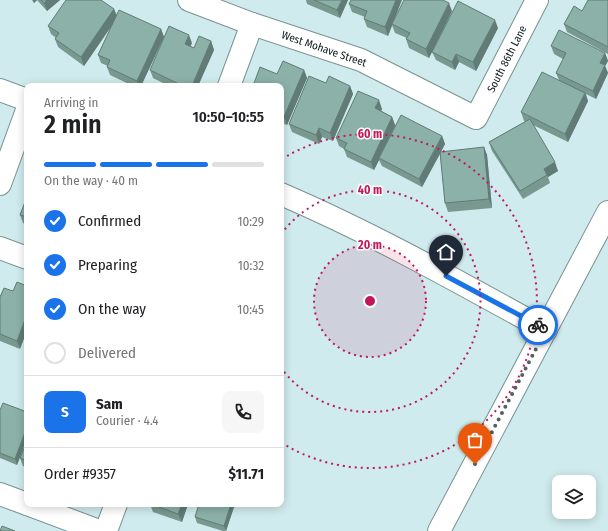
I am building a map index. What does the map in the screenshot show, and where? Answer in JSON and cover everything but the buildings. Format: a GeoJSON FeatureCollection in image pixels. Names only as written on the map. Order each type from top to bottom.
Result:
{"type":"FeatureCollection","features":[{"type":"Feature","properties":{"kind":"street","name":"West Mohave Street"},"geometry":{"type":"LineString","coordinates":[[189,0],[252,24],[361,60],[476,118]]}},
{"type":"Feature","properties":{"kind":"street","name":"South 86th Lane"},"geometry":{"type":"LineString","coordinates":[[476,118],[537,0]]}},
{"type":"Feature","properties":{"kind":"street"},"geometry":{"type":"LineString","coordinates":[[230,83],[252,24]]}},
{"type":"Feature","properties":{"kind":"street"},"geometry":{"type":"LineString","coordinates":[[0,90],[24,99]]}},
{"type":"Feature","properties":{"kind":"street"},"geometry":{"type":"LineString","coordinates":[[0,184],[24,118]]}},
{"type":"Feature","properties":{"kind":"street"},"geometry":{"type":"LineString","coordinates":[[284,195],[362,232],[546,330]]}},
{"type":"Feature","properties":{"kind":"street"},"geometry":{"type":"LineString","coordinates":[[439,531],[608,212]]}},
{"type":"Feature","properties":{"kind":"street"},"geometry":{"type":"LineString","coordinates":[[0,248],[24,257]]}},
{"type":"Feature","properties":{"kind":"street"},"geometry":{"type":"LineString","coordinates":[[0,494],[24,503]]}},
{"type":"Feature","properties":{"kind":"street"},"geometry":{"type":"LineString","coordinates":[[35,507],[99,531]]}},
{"type":"Feature","properties":{"kind":"street"},"geometry":{"type":"LineString","coordinates":[[106,531],[115,507]]}},
{"type":"Feature","properties":{"kind":"way so far"},"geometry":{"type":"LineString","coordinates":[[475,464],[546,330],[538,325]]}},
{"type":"Feature","properties":{"kind":"route"},"geometry":{"type":"LineString","coordinates":[[446,276],[538,325]]}}]}
